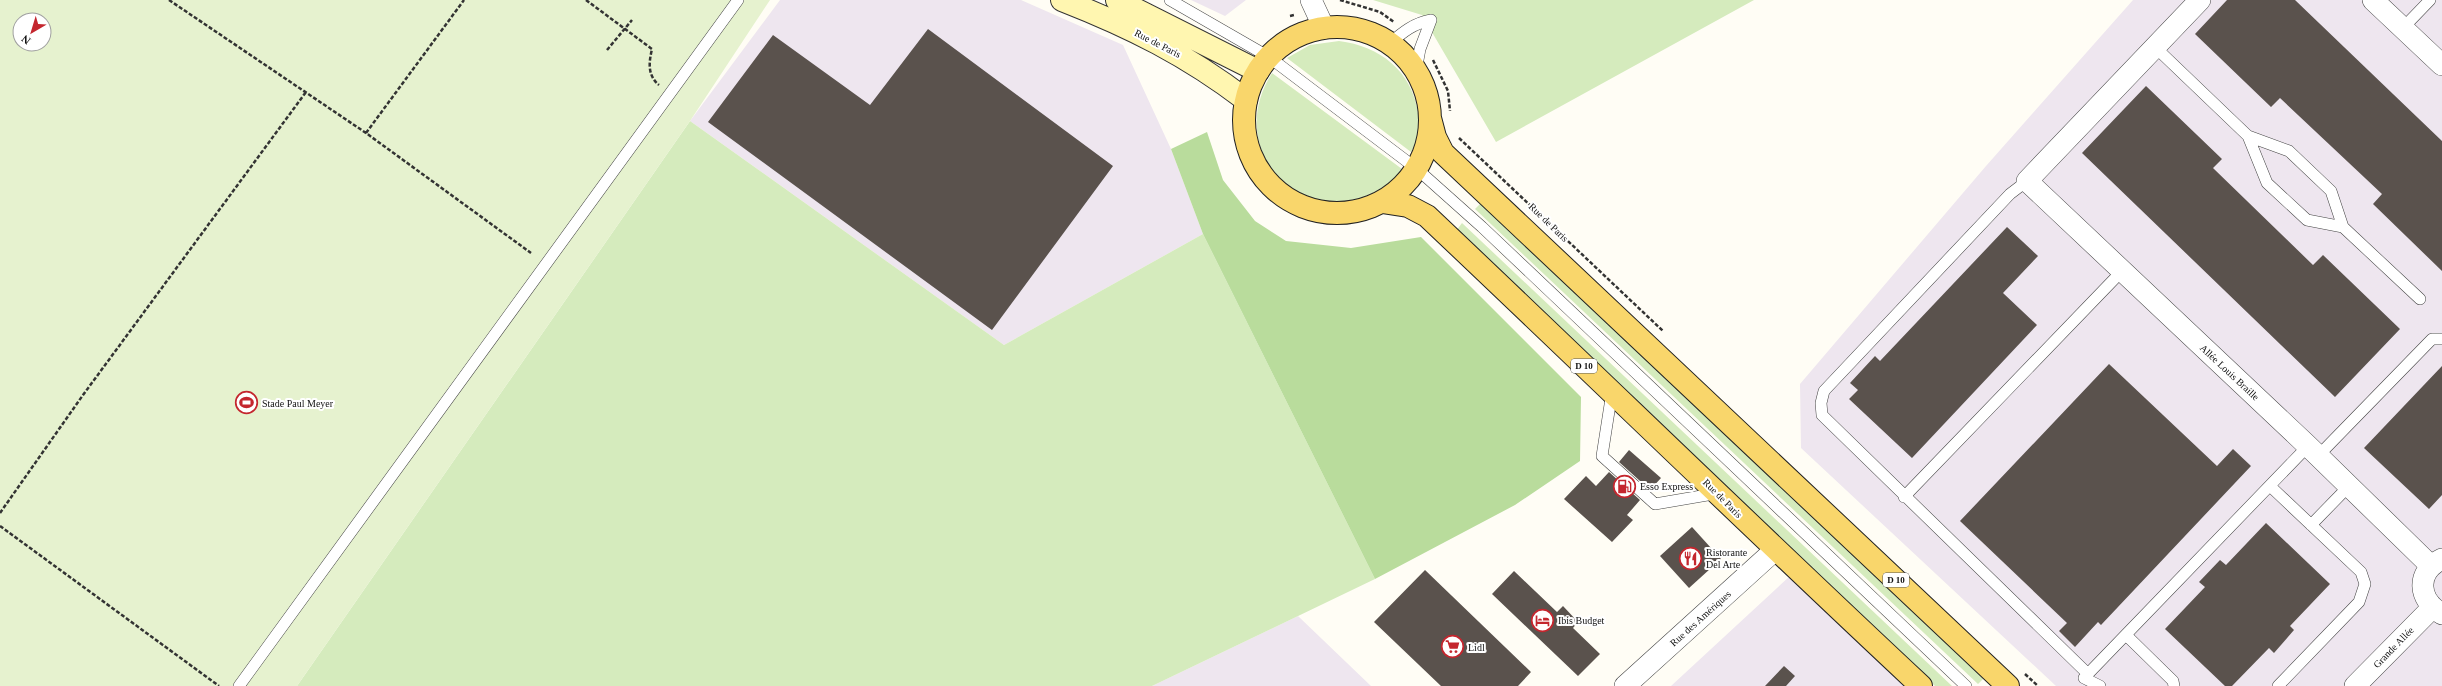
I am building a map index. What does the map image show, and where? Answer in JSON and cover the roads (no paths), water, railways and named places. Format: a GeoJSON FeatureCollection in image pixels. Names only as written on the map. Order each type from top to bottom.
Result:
{"type":"FeatureCollection","features":[{"type":"Feature","properties":{"kind":"main road","name":"Rue de Paris"},"geometry":{"type":"LineString","coordinates":[[1062,0],[1106,17],[1179,54],[1246,100]]}},
{"type":"Feature","properties":{"kind":"main road","name":"Rue de Paris"},"geometry":{"type":"LineString","coordinates":[[1117,0],[1264,64]]}},
{"type":"Feature","properties":{"kind":"main road"},"geometry":{"type":"LineString","coordinates":[[1324,28],[1358,30],[1389,44],[1404,56],[1416,71],[1426,94],[1440,118],[1417,169],[1408,182],[1382,202],[1357,212],[1330,214],[1304,208],[1281,195],[1262,176],[1249,152],[1244,126],[1246,100],[1264,64],[1284,43],[1324,28]]}},
{"type":"Feature","properties":{"kind":"main road","name":"D 10"},"geometry":{"type":"LineString","coordinates":[[1440,118],[1435,136],[1443,153],[2008,686]]}},
{"type":"Feature","properties":{"kind":"main road","name":"Rue de Paris"},"geometry":{"type":"LineString","coordinates":[[1382,202],[1408,206],[1427,216],[1719,493],[1775,550]]}},
{"type":"Feature","properties":{"kind":"main road","name":"D 10"},"geometry":{"type":"LineString","coordinates":[[1775,550],[1921,686]]}},
{"type":"Feature","properties":{"kind":"street"},"geometry":{"type":"LineString","coordinates":[[1311,0],[1324,28]]}},
{"type":"Feature","properties":{"kind":"street"},"geometry":{"type":"LineString","coordinates":[[2026,181],[2200,0]]}},
{"type":"Feature","properties":{"kind":"street"},"geometry":{"type":"LineString","coordinates":[[2373,0],[2442,65]]}},
{"type":"Feature","properties":{"kind":"street","name":"Allée Louis Braille"},"geometry":{"type":"LineString","coordinates":[[2026,181],[2349,486],[2436,563]]}},
{"type":"Feature","properties":{"kind":"street","name":"Rue des Amériques"},"geometry":{"type":"LineString","coordinates":[[1625,686],[1775,550]]}},
{"type":"Feature","properties":{"kind":"street","name":"Grande Allée"},"geometry":{"type":"LineString","coordinates":[[2355,686],[2437,611],[2426,600],[2422,587],[2424,576],[2436,563]]}},
{"type":"Feature","properties":{"kind":"lane"},"geometry":{"type":"LineString","coordinates":[[239,686],[738,0]]}},
{"type":"Feature","properties":{"kind":"lane"},"geometry":{"type":"LineString","coordinates":[[1170,0],[1417,169],[1482,227],[1966,686]]}},
{"type":"Feature","properties":{"kind":"lane"},"geometry":{"type":"LineString","coordinates":[[2403,28],[2430,0]]}},
{"type":"Feature","properties":{"kind":"lane"},"geometry":{"type":"LineString","coordinates":[[1389,44],[1406,30],[1419,22],[1431,20],[1422,43],[1416,71]]}},
{"type":"Feature","properties":{"kind":"lane"},"geometry":{"type":"LineString","coordinates":[[2155,48],[2248,136],[2289,151],[2331,191],[2343,226],[2420,299]]}},
{"type":"Feature","properties":{"kind":"lane"},"geometry":{"type":"LineString","coordinates":[[2248,136],[2267,183],[2307,220],[2343,226]]}},
{"type":"Feature","properties":{"kind":"lane"},"geometry":{"type":"LineString","coordinates":[[2026,181],[2010,194],[1824,391],[1821,403],[1822,415],[1904,497],[2088,674]]}},
{"type":"Feature","properties":{"kind":"lane"},"geometry":{"type":"LineString","coordinates":[[1904,497],[2122,271]]}},
{"type":"Feature","properties":{"kind":"lane"},"geometry":{"type":"LineString","coordinates":[[2100,686],[2084,678],[2270,486],[2313,451],[2432,339],[2442,339]]}},
{"type":"Feature","properties":{"kind":"lane"},"geometry":{"type":"LineString","coordinates":[[1612,392],[1602,456],[1655,504],[1719,493]]}},
{"type":"Feature","properties":{"kind":"lane"},"geometry":{"type":"LineString","coordinates":[[2270,486],[2362,572],[2365,584],[2363,594],[2359,602],[2278,686]]}},
{"type":"Feature","properties":{"kind":"lane"},"geometry":{"type":"LineString","coordinates":[[2311,525],[2349,486]]}},
{"type":"Feature","properties":{"kind":"lane"},"geometry":{"type":"LineString","coordinates":[[2126,635],[2173,681],[2174,686]]}},
{"type":"Feature","properties":{"kind":"place","name":"Stade Paul Meyer"},"geometry":{"type":"Point","coordinates":[247,403]}},
{"type":"Feature","properties":{"kind":"place","name":"Esso Express"},"geometry":{"type":"Point","coordinates":[1625,486]}},
{"type":"Feature","properties":{"kind":"place","name":"Ristorante Del Arte"},"geometry":{"type":"Point","coordinates":[1690,558]}},
{"type":"Feature","properties":{"kind":"place","name":"Ibis Budget"},"geometry":{"type":"Point","coordinates":[1542,620]}},
{"type":"Feature","properties":{"kind":"place","name":"Lidl"},"geometry":{"type":"Point","coordinates":[1453,647]}}]}
